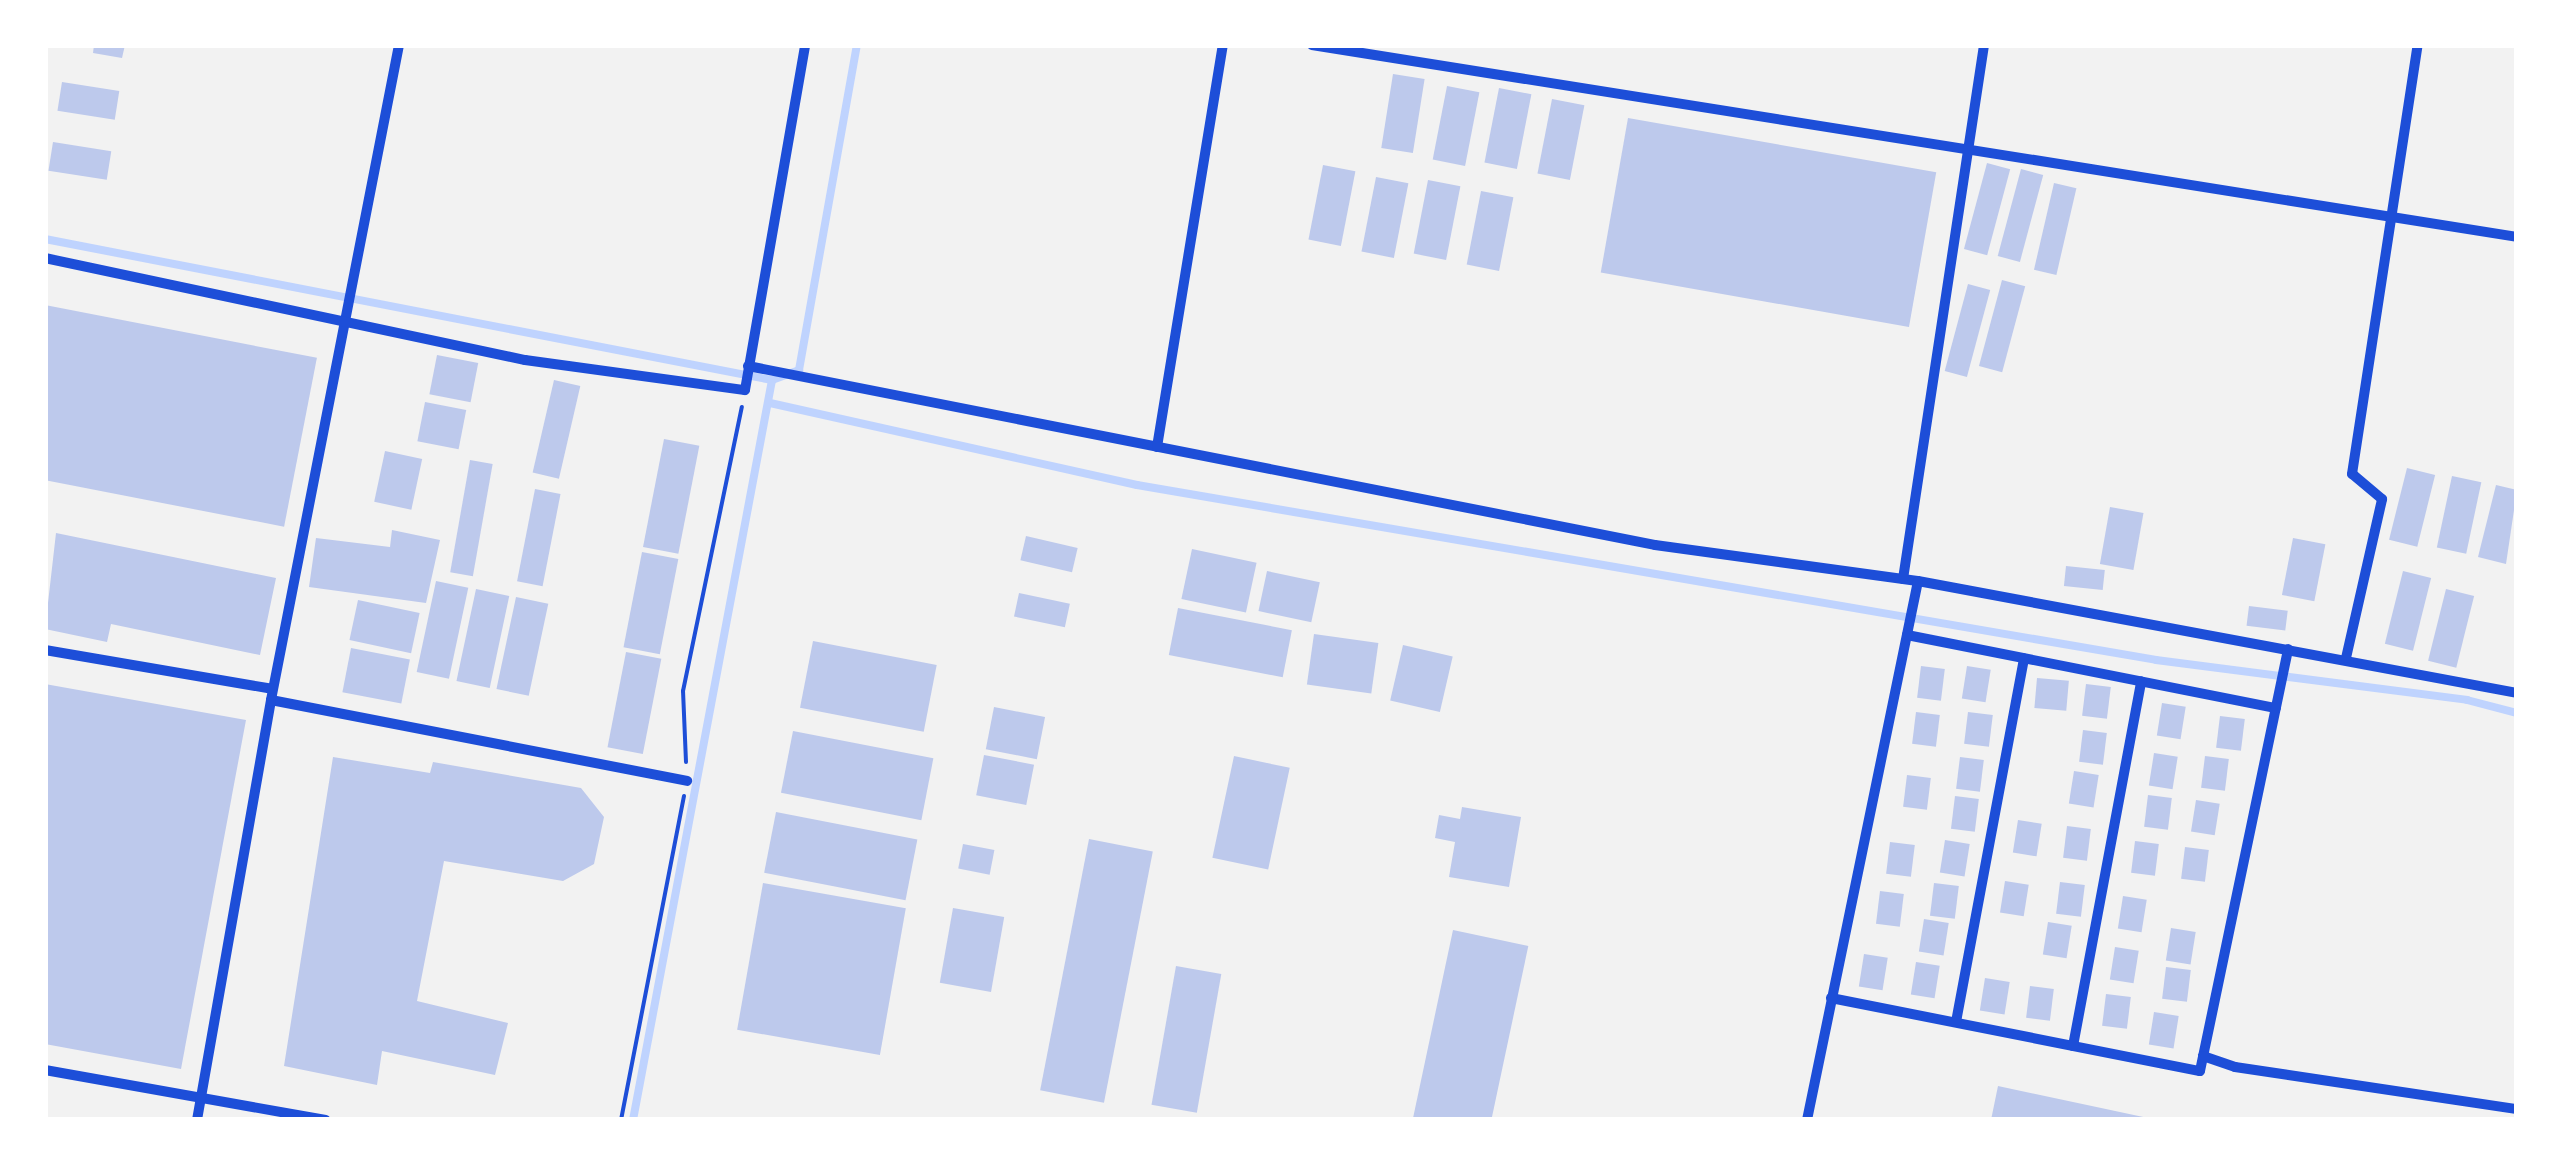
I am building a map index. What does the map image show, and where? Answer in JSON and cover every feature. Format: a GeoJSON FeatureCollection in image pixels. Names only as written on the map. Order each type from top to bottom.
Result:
{"type":"FeatureCollection","features":[{"type":"Feature","properties":{"kind":"street"},"geometry":{"type":"LineString","coordinates":[[197,1120],[272,694],[398,45]]}},
{"type":"Feature","properties":{"kind":"street"},"geometry":{"type":"LineString","coordinates":[[45,258],[346,325],[526,360],[745,390],[805,45]]}},
{"type":"Feature","properties":{"kind":"street"},"geometry":{"type":"LineString","coordinates":[[1157,447],[1222,45]]}},
{"type":"Feature","properties":{"kind":"street"},"geometry":{"type":"LineString","coordinates":[[1312,45],[2517,237]]}},
{"type":"Feature","properties":{"kind":"street"},"geometry":{"type":"LineString","coordinates":[[1903,579],[1984,45]]}},
{"type":"Feature","properties":{"kind":"street"},"geometry":{"type":"LineString","coordinates":[[2346,658],[2382,499],[2352,474],[2418,45]]}},
{"type":"Feature","properties":{"kind":"street"},"geometry":{"type":"LineString","coordinates":[[748,366],[1655,545],[1918,581],[2517,693]]}},
{"type":"Feature","properties":{"kind":"street"},"geometry":{"type":"LineString","coordinates":[[1808,1120],[1918,581]]}},
{"type":"Feature","properties":{"kind":"street"},"geometry":{"type":"LineString","coordinates":[[1907,635],[2276,708]]}},
{"type":"Feature","properties":{"kind":"street"},"geometry":{"type":"LineString","coordinates":[[1831,998],[2200,1071],[2288,648]]}},
{"type":"Feature","properties":{"kind":"street"},"geometry":{"type":"LineString","coordinates":[[45,650],[687,781]]}},
{"type":"Feature","properties":{"kind":"street"},"geometry":{"type":"LineString","coordinates":[[1956,1022],[2024,658]]}},
{"type":"Feature","properties":{"kind":"street"},"geometry":{"type":"LineString","coordinates":[[2073,1046],[2141,681]]}},
{"type":"Feature","properties":{"kind":"street"},"geometry":{"type":"LineString","coordinates":[[2203,1056],[2234,1067],[2517,1110]]}},
{"type":"Feature","properties":{"kind":"street"},"geometry":{"type":"LineString","coordinates":[[45,1070],[326,1120]]}},
{"type":"Feature","properties":{"kind":"path"},"geometry":{"type":"LineString","coordinates":[[621,1120],[687,781],[683,691],[745,390]]}},
{"type":"Feature","properties":{"kind":"building"},"geometry":{"type":"Polygon","coordinates":[[[94,45],[125,45],[122,58],[93,53],[94,45]]]}},
{"type":"Feature","properties":{"kind":"building"},"geometry":{"type":"Polygon","coordinates":[[[1393,74],[1425,79],[1413,153],[1381,148],[1393,74]]]}},
{"type":"Feature","properties":{"kind":"building"},"geometry":{"type":"Polygon","coordinates":[[[62,82],[119,91],[115,120],[57,111],[62,82]]]}},
{"type":"Feature","properties":{"kind":"building"},"geometry":{"type":"Polygon","coordinates":[[[1447,86],[1479,92],[1465,166],[1433,160],[1447,86]]]}},
{"type":"Feature","properties":{"kind":"building"},"geometry":{"type":"Polygon","coordinates":[[[1499,88],[1531,94],[1517,169],[1484,163],[1499,88]]]}},
{"type":"Feature","properties":{"kind":"building"},"geometry":{"type":"Polygon","coordinates":[[[1552,99],[1584,105],[1570,180],[1537,174],[1552,99]]]}},
{"type":"Feature","properties":{"kind":"building"},"geometry":{"type":"Polygon","coordinates":[[[1628,118],[1936,172],[1909,327],[1601,273],[1628,118]]]}},
{"type":"Feature","properties":{"kind":"building"},"geometry":{"type":"Polygon","coordinates":[[[53,142],[111,151],[107,180],[48,171],[53,142]]]}},
{"type":"Feature","properties":{"kind":"building"},"geometry":{"type":"Polygon","coordinates":[[[1987,163],[2010,169],[1987,255],[1964,249],[1987,163]]]}},
{"type":"Feature","properties":{"kind":"building"},"geometry":{"type":"Polygon","coordinates":[[[1323,165],[1355,171],[1341,246],[1308,240],[1323,165]]]}},
{"type":"Feature","properties":{"kind":"building"},"geometry":{"type":"Polygon","coordinates":[[[2021,169],[2043,175],[2020,262],[1998,256],[2021,169]]]}},
{"type":"Feature","properties":{"kind":"building"},"geometry":{"type":"Polygon","coordinates":[[[1376,177],[1408,183],[1394,258],[1361,252],[1376,177]]]}},
{"type":"Feature","properties":{"kind":"building"},"geometry":{"type":"Polygon","coordinates":[[[1428,180],[1460,186],[1446,260],[1414,254],[1428,180]]]}},
{"type":"Feature","properties":{"kind":"building"},"geometry":{"type":"Polygon","coordinates":[[[2054,183],[2076,188],[2056,275],[2034,270],[2054,183]]]}},
{"type":"Feature","properties":{"kind":"building"},"geometry":{"type":"Polygon","coordinates":[[[1481,191],[1513,197],[1499,271],[1467,265],[1481,191]]]}},
{"type":"Feature","properties":{"kind":"building"},"geometry":{"type":"Polygon","coordinates":[[[2002,280],[2025,286],[2002,372],[1979,366],[2002,280]]]}},
{"type":"Feature","properties":{"kind":"building"},"geometry":{"type":"Polygon","coordinates":[[[1968,284],[1990,290],[1967,377],[1945,371],[1968,284]]]}},
{"type":"Feature","properties":{"kind":"building"},"geometry":{"type":"Polygon","coordinates":[[[45,305],[317,358],[284,527],[45,480],[45,305]]]}},
{"type":"Feature","properties":{"kind":"building"},"geometry":{"type":"Polygon","coordinates":[[[437,355],[478,363],[471,402],[429,394],[437,355]]]}},
{"type":"Feature","properties":{"kind":"building"},"geometry":{"type":"Polygon","coordinates":[[[554,380],[580,386],[559,479],[533,473],[554,380]]]}},
{"type":"Feature","properties":{"kind":"building"},"geometry":{"type":"Polygon","coordinates":[[[425,402],[466,410],[459,449],[417,441],[425,402]]]}},
{"type":"Feature","properties":{"kind":"building"},"geometry":{"type":"Polygon","coordinates":[[[664,439],[699,446],[678,554],[643,547],[664,439]]]}},
{"type":"Feature","properties":{"kind":"building"},"geometry":{"type":"Polygon","coordinates":[[[385,451],[422,459],[411,510],[374,502],[385,451]]]}},
{"type":"Feature","properties":{"kind":"building"},"geometry":{"type":"Polygon","coordinates":[[[470,460],[493,464],[473,576],[450,572],[470,460]]]}},
{"type":"Feature","properties":{"kind":"building"},"geometry":{"type":"Polygon","coordinates":[[[2407,468],[2435,475],[2417,547],[2389,540],[2407,468]]]}},
{"type":"Feature","properties":{"kind":"building"},"geometry":{"type":"Polygon","coordinates":[[[2452,476],[2481,482],[2466,554],[2437,547],[2452,476]]]}},
{"type":"Feature","properties":{"kind":"building"},"geometry":{"type":"Polygon","coordinates":[[[2496,485],[2517,490],[2506,564],[2478,557],[2496,485]]]}},
{"type":"Feature","properties":{"kind":"building"},"geometry":{"type":"Polygon","coordinates":[[[535,489],[561,494],[543,586],[517,581],[535,489]]]}},
{"type":"Feature","properties":{"kind":"building"},"geometry":{"type":"Polygon","coordinates":[[[2110,507],[2143,513],[2133,570],[2100,564],[2110,507]]]}},
{"type":"Feature","properties":{"kind":"building"},"geometry":{"type":"Polygon","coordinates":[[[392,530],[440,540],[426,603],[309,587],[316,538],[390,547],[392,530]]]}},
{"type":"Feature","properties":{"kind":"building"},"geometry":{"type":"Polygon","coordinates":[[[56,533],[276,578],[260,655],[111,624],[107,642],[45,629],[56,533]]]}},
{"type":"Feature","properties":{"kind":"building"},"geometry":{"type":"Polygon","coordinates":[[[1026,536],[1078,548],[1072,572],[1020,560],[1026,536]]]}},
{"type":"Feature","properties":{"kind":"building"},"geometry":{"type":"Polygon","coordinates":[[[2293,538],[2325,544],[2314,601],[2282,595],[2293,538]]]}},
{"type":"Feature","properties":{"kind":"building"},"geometry":{"type":"Polygon","coordinates":[[[1192,549],[1257,563],[1246,613],[1181,599],[1192,549]]]}},
{"type":"Feature","properties":{"kind":"building"},"geometry":{"type":"Polygon","coordinates":[[[642,552],[678,559],[660,654],[623,647],[642,552]]]}},
{"type":"Feature","properties":{"kind":"building"},"geometry":{"type":"Polygon","coordinates":[[[2066,566],[2105,570],[2103,590],[2064,586],[2066,566]]]}},
{"type":"Feature","properties":{"kind":"building"},"geometry":{"type":"Polygon","coordinates":[[[1267,571],[1320,582],[1311,622],[1258,611],[1267,571]]]}},
{"type":"Feature","properties":{"kind":"building"},"geometry":{"type":"Polygon","coordinates":[[[2403,571],[2431,578],[2413,651],[2385,644],[2403,571]]]}},
{"type":"Feature","properties":{"kind":"building"},"geometry":{"type":"Polygon","coordinates":[[[436,581],[468,588],[449,679],[417,672],[436,581]]]}},
{"type":"Feature","properties":{"kind":"building"},"geometry":{"type":"Polygon","coordinates":[[[476,589],[509,596],[490,688],[456,681],[476,589]]]}},
{"type":"Feature","properties":{"kind":"building"},"geometry":{"type":"Polygon","coordinates":[[[2446,589],[2474,596],[2456,668],[2428,661],[2446,589]]]}},
{"type":"Feature","properties":{"kind":"building"},"geometry":{"type":"Polygon","coordinates":[[[1019,593],[1070,604],[1065,627],[1014,616],[1019,593]]]}},
{"type":"Feature","properties":{"kind":"building"},"geometry":{"type":"Polygon","coordinates":[[[516,597],[548,604],[529,696],[496,689],[516,597]]]}},
{"type":"Feature","properties":{"kind":"building"},"geometry":{"type":"Polygon","coordinates":[[[358,600],[420,613],[411,653],[349,640],[358,600]]]}},
{"type":"Feature","properties":{"kind":"building"},"geometry":{"type":"Polygon","coordinates":[[[2249,606],[2288,611],[2285,631],[2247,626],[2249,606]]]}},
{"type":"Feature","properties":{"kind":"building"},"geometry":{"type":"Polygon","coordinates":[[[1178,608],[1292,630],[1283,677],[1169,655],[1178,608]]]}},
{"type":"Feature","properties":{"kind":"building"},"geometry":{"type":"Polygon","coordinates":[[[1314,634],[1378,643],[1371,694],[1307,685],[1314,634]]]}},
{"type":"Feature","properties":{"kind":"building"},"geometry":{"type":"Polygon","coordinates":[[[813,641],[937,665],[924,732],[800,708],[813,641]]]}},
{"type":"Feature","properties":{"kind":"building"},"geometry":{"type":"Polygon","coordinates":[[[1403,645],[1453,656],[1440,712],[1390,701],[1403,645]]]}},
{"type":"Feature","properties":{"kind":"building"},"geometry":{"type":"Polygon","coordinates":[[[351,648],[410,659],[401,704],[342,692],[351,648]]]}},
{"type":"Feature","properties":{"kind":"building"},"geometry":{"type":"Polygon","coordinates":[[[626,652],[661,659],[643,754],[607,747],[626,652]]]}},
{"type":"Feature","properties":{"kind":"building"},"geometry":{"type":"Polygon","coordinates":[[[1921,666],[1945,669],[1941,701],[1917,698],[1921,666]]]}},
{"type":"Feature","properties":{"kind":"building"},"geometry":{"type":"Polygon","coordinates":[[[1967,666],[1991,670],[1986,702],[1962,699],[1967,666]]]}},
{"type":"Feature","properties":{"kind":"building"},"geometry":{"type":"Polygon","coordinates":[[[2037,678],[2069,681],[2066,711],[2034,708],[2037,678]]]}},
{"type":"Feature","properties":{"kind":"building"},"geometry":{"type":"Polygon","coordinates":[[[45,684],[246,720],[181,1069],[45,1044],[45,684]]]}},
{"type":"Feature","properties":{"kind":"building"},"geometry":{"type":"Polygon","coordinates":[[[2086,684],[2111,687],[2107,719],[2082,716],[2086,684]]]}},
{"type":"Feature","properties":{"kind":"building"},"geometry":{"type":"Polygon","coordinates":[[[2162,703],[2186,707],[2181,739],[2157,736],[2162,703]]]}},
{"type":"Feature","properties":{"kind":"building"},"geometry":{"type":"Polygon","coordinates":[[[994,707],[1045,717],[1037,759],[986,749],[994,707]]]}},
{"type":"Feature","properties":{"kind":"building"},"geometry":{"type":"Polygon","coordinates":[[[1916,712],[1940,715],[1936,747],[1912,744],[1916,712]]]}},
{"type":"Feature","properties":{"kind":"building"},"geometry":{"type":"Polygon","coordinates":[[[1968,712],[1993,715],[1989,747],[1964,744],[1968,712]]]}},
{"type":"Feature","properties":{"kind":"building"},"geometry":{"type":"Polygon","coordinates":[[[2220,716],[2245,719],[2241,751],[2216,748],[2220,716]]]}},
{"type":"Feature","properties":{"kind":"building"},"geometry":{"type":"Polygon","coordinates":[[[2083,730],[2107,733],[2103,765],[2079,762],[2083,730]]]}},
{"type":"Feature","properties":{"kind":"building"},"geometry":{"type":"Polygon","coordinates":[[[793,731],[933,758],[921,820],[781,793],[793,731]]]}},
{"type":"Feature","properties":{"kind":"building"},"geometry":{"type":"Polygon","coordinates":[[[2154,753],[2178,757],[2173,789],[2149,786],[2154,753]]]}},
{"type":"Feature","properties":{"kind":"building"},"geometry":{"type":"Polygon","coordinates":[[[984,755],[1034,765],[1026,805],[976,795],[984,755]]]}},
{"type":"Feature","properties":{"kind":"building"},"geometry":{"type":"Polygon","coordinates":[[[1234,756],[1290,768],[1268,870],[1212,858],[1234,756]]]}},
{"type":"Feature","properties":{"kind":"building"},"geometry":{"type":"Polygon","coordinates":[[[2205,756],[2229,759],[2225,791],[2201,788],[2205,756]]]}},
{"type":"Feature","properties":{"kind":"building"},"geometry":{"type":"Polygon","coordinates":[[[333,757],[430,773],[433,762],[581,788],[604,817],[594,864],[563,881],[444,861],[417,1001],[508,1023],[495,1075],[382,1051],[377,1085],[284,1066],[333,757]]]}},
{"type":"Feature","properties":{"kind":"building"},"geometry":{"type":"Polygon","coordinates":[[[1960,757],[1984,760],[1980,792],[1956,789],[1960,757]]]}},
{"type":"Feature","properties":{"kind":"building"},"geometry":{"type":"Polygon","coordinates":[[[2074,771],[2099,775],[2094,808],[2069,804],[2074,771]]]}},
{"type":"Feature","properties":{"kind":"building"},"geometry":{"type":"Polygon","coordinates":[[[1907,775],[1931,778],[1927,810],[1903,807],[1907,775]]]}},
{"type":"Feature","properties":{"kind":"building"},"geometry":{"type":"Polygon","coordinates":[[[2148,795],[2172,798],[2168,830],[2144,827],[2148,795]]]}},
{"type":"Feature","properties":{"kind":"building"},"geometry":{"type":"Polygon","coordinates":[[[1955,796],[1979,799],[1975,832],[1951,829],[1955,796]]]}},
{"type":"Feature","properties":{"kind":"building"},"geometry":{"type":"Polygon","coordinates":[[[2196,800],[2220,804],[2215,835],[2191,832],[2196,800]]]}},
{"type":"Feature","properties":{"kind":"building"},"geometry":{"type":"Polygon","coordinates":[[[1462,807],[1521,817],[1509,887],[1449,877],[1455,842],[1435,838],[1439,815],[1460,819],[1462,807]]]}},
{"type":"Feature","properties":{"kind":"building"},"geometry":{"type":"Polygon","coordinates":[[[776,812],[917,839],[906,900],[764,873],[776,812]]]}},
{"type":"Feature","properties":{"kind":"building"},"geometry":{"type":"Polygon","coordinates":[[[2018,820],[2042,824],[2037,856],[2013,853],[2018,820]]]}},
{"type":"Feature","properties":{"kind":"building"},"geometry":{"type":"Polygon","coordinates":[[[2067,826],[2091,829],[2087,861],[2063,858],[2067,826]]]}},
{"type":"Feature","properties":{"kind":"building"},"geometry":{"type":"Polygon","coordinates":[[[1089,839],[1153,851],[1104,1103],[1040,1090],[1089,839]]]}},
{"type":"Feature","properties":{"kind":"building"},"geometry":{"type":"Polygon","coordinates":[[[1945,840],[1970,844],[1965,877],[1940,873],[1945,840]]]}},
{"type":"Feature","properties":{"kind":"building"},"geometry":{"type":"Polygon","coordinates":[[[2135,841],[2159,844],[2155,876],[2131,873],[2135,841]]]}},
{"type":"Feature","properties":{"kind":"building"},"geometry":{"type":"Polygon","coordinates":[[[1890,842],[1915,845],[1911,877],[1886,874],[1890,842]]]}},
{"type":"Feature","properties":{"kind":"building"},"geometry":{"type":"Polygon","coordinates":[[[963,844],[994,850],[990,875],[958,869],[963,844]]]}},
{"type":"Feature","properties":{"kind":"building"},"geometry":{"type":"Polygon","coordinates":[[[2185,847],[2209,850],[2205,882],[2181,879],[2185,847]]]}},
{"type":"Feature","properties":{"kind":"building"},"geometry":{"type":"Polygon","coordinates":[[[2005,881],[2029,885],[2024,916],[2000,913],[2005,881]]]}},
{"type":"Feature","properties":{"kind":"building"},"geometry":{"type":"Polygon","coordinates":[[[2060,882],[2085,885],[2081,917],[2056,914],[2060,882]]]}},
{"type":"Feature","properties":{"kind":"building"},"geometry":{"type":"Polygon","coordinates":[[[763,883],[906,908],[880,1055],[737,1030],[763,883]]]}},
{"type":"Feature","properties":{"kind":"building"},"geometry":{"type":"Polygon","coordinates":[[[1934,883],[1959,886],[1955,919],[1930,916],[1934,883]]]}},
{"type":"Feature","properties":{"kind":"building"},"geometry":{"type":"Polygon","coordinates":[[[1880,891],[1904,894],[1900,927],[1876,924],[1880,891]]]}},
{"type":"Feature","properties":{"kind":"building"},"geometry":{"type":"Polygon","coordinates":[[[2123,896],[2147,900],[2142,932],[2118,929],[2123,896]]]}},
{"type":"Feature","properties":{"kind":"building"},"geometry":{"type":"Polygon","coordinates":[[[953,908],[1004,917],[991,992],[940,983],[953,908]]]}},
{"type":"Feature","properties":{"kind":"building"},"geometry":{"type":"Polygon","coordinates":[[[1924,919],[1949,923],[1944,956],[1919,952],[1924,919]]]}},
{"type":"Feature","properties":{"kind":"building"},"geometry":{"type":"Polygon","coordinates":[[[2048,922],[2072,926],[2067,958],[2043,955],[2048,922]]]}},
{"type":"Feature","properties":{"kind":"building"},"geometry":{"type":"Polygon","coordinates":[[[2171,928],[2196,932],[2191,965],[2166,961],[2171,928]]]}},
{"type":"Feature","properties":{"kind":"building"},"geometry":{"type":"Polygon","coordinates":[[[1453,930],[1528,946],[1491,1120],[1413,1120],[1453,930]]]}},
{"type":"Feature","properties":{"kind":"building"},"geometry":{"type":"Polygon","coordinates":[[[2115,947],[2139,951],[2134,983],[2110,980],[2115,947]]]}},
{"type":"Feature","properties":{"kind":"building"},"geometry":{"type":"Polygon","coordinates":[[[1864,954],[1888,958],[1883,990],[1859,987],[1864,954]]]}},
{"type":"Feature","properties":{"kind":"building"},"geometry":{"type":"Polygon","coordinates":[[[1916,962],[1940,966],[1935,998],[1911,995],[1916,962]]]}},
{"type":"Feature","properties":{"kind":"building"},"geometry":{"type":"Polygon","coordinates":[[[1176,966],[1221,974],[1197,1113],[1152,1105],[1176,966]]]}},
{"type":"Feature","properties":{"kind":"building"},"geometry":{"type":"Polygon","coordinates":[[[2166,967],[2191,970],[2187,1002],[2162,999],[2166,967]]]}},
{"type":"Feature","properties":{"kind":"building"},"geometry":{"type":"Polygon","coordinates":[[[1985,978],[2010,982],[2005,1015],[1980,1011],[1985,978]]]}},
{"type":"Feature","properties":{"kind":"building"},"geometry":{"type":"Polygon","coordinates":[[[2030,986],[2054,989],[2050,1021],[2026,1018],[2030,986]]]}},
{"type":"Feature","properties":{"kind":"building"},"geometry":{"type":"Polygon","coordinates":[[[2106,994],[2131,997],[2127,1029],[2102,1026],[2106,994]]]}},
{"type":"Feature","properties":{"kind":"building"},"geometry":{"type":"Polygon","coordinates":[[[2154,1012],[2179,1016],[2174,1049],[2149,1045],[2154,1012]]]}},
{"type":"Feature","properties":{"kind":"building"},"geometry":{"type":"Polygon","coordinates":[[[1998,1086],[2148,1118],[2148,1120],[1991,1120],[1998,1086]]]}},
{"type":"Feature","properties":{"kind":"waterway"},"geometry":{"type":"LineString","coordinates":[[45,239],[772,380],[799,370],[857,45]]}},
{"type":"Feature","properties":{"kind":"waterway"},"geometry":{"type":"LineString","coordinates":[[633,1120],[772,380]]}},
{"type":"Feature","properties":{"kind":"waterway"},"geometry":{"type":"LineString","coordinates":[[770,403],[1137,485],[2156,660],[2467,700],[2517,713]]}}]}
